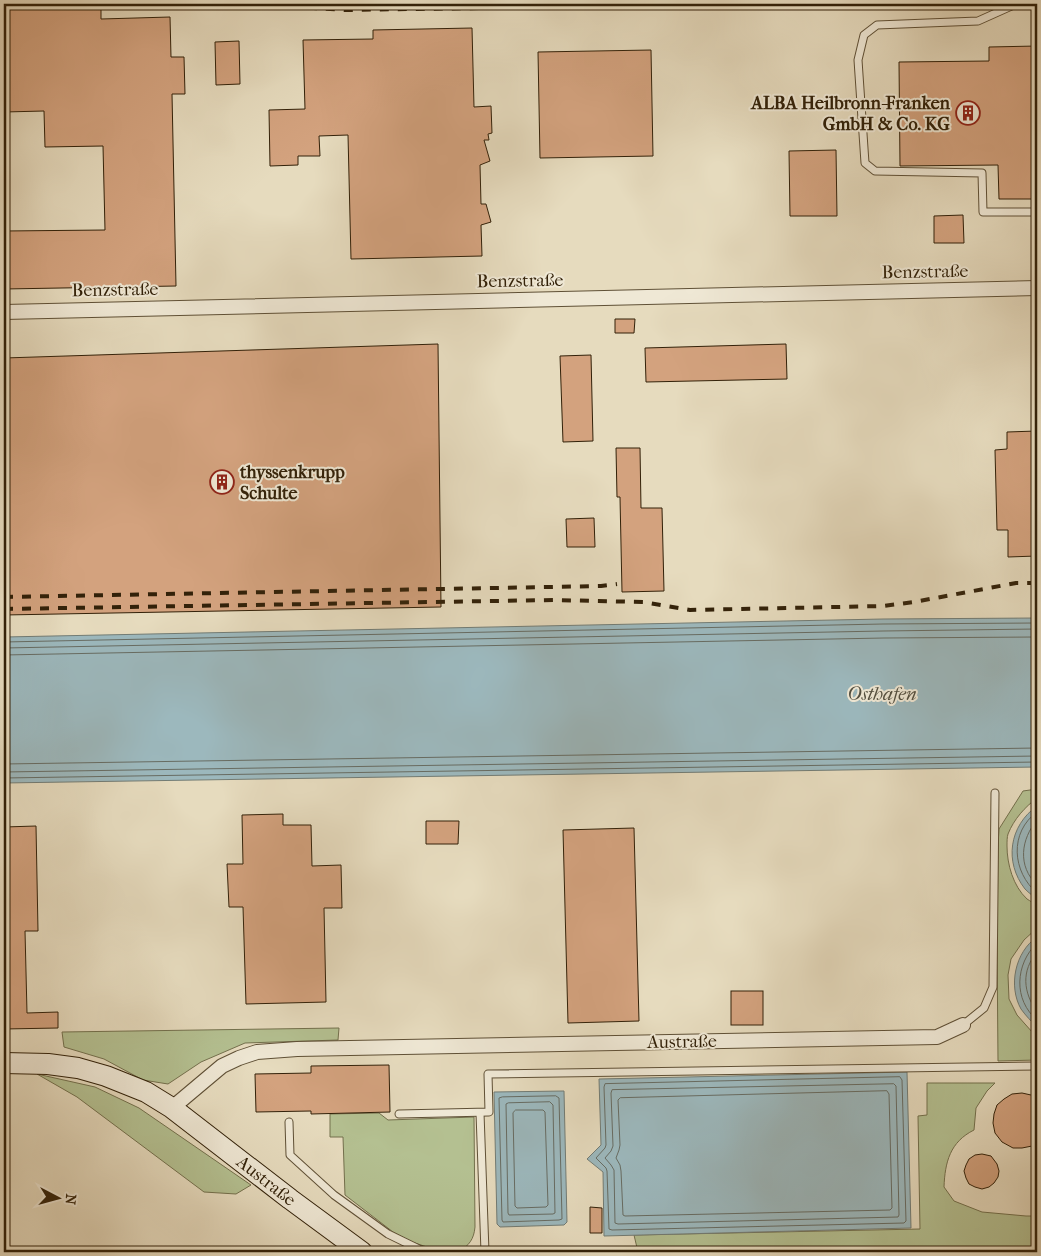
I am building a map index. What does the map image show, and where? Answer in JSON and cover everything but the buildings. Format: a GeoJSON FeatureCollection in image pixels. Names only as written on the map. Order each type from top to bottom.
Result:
{"type":"FeatureCollection","features":[{"type":"Feature","properties":{"kind":"main road","name":"Austraße"},"geometry":{"type":"LineString","coordinates":[[4,1063],[48,1064],[78,1068],[106,1076],[146,1092],[172,1108],[362,1252]]}},
{"type":"Feature","properties":{"kind":"street","name":"Benzstraße"},"geometry":{"type":"LineString","coordinates":[[4,312],[1037,288]]}},
{"type":"Feature","properties":{"kind":"street","name":"Austraße"},"geometry":{"type":"LineString","coordinates":[[172,1108],[222,1066],[257,1052],[297,1049],[937,1037],[963,1025]]}},
{"type":"Feature","properties":{"kind":"lane"},"geometry":{"type":"LineString","coordinates":[[1016,4],[978,21],[877,25],[864,35],[858,60],[865,163],[875,171],[982,173],[983,212],[1037,212]]}},
{"type":"Feature","properties":{"kind":"lane","name":"Austraße"},"geometry":{"type":"LineString","coordinates":[[963,1025],[984,1008],[993,987],[995,793]]}},
{"type":"Feature","properties":{"kind":"lane"},"geometry":{"type":"LineString","coordinates":[[399,1114],[489,1112],[488,1074],[1037,1066]]}},
{"type":"Feature","properties":{"kind":"lane"},"geometry":{"type":"LineString","coordinates":[[480,1112],[485,1252]]}},
{"type":"Feature","properties":{"kind":"lane"},"geometry":{"type":"LineString","coordinates":[[289,1122],[290,1155],[334,1195],[388,1234],[425,1252]]}},
{"type":"Feature","properties":{"kind":"lane"},"geometry":{"type":"LineString","coordinates":[[986,1252],[1037,1251]]}},
{"type":"Feature","properties":{"kind":"green space"},"geometry":{"type":"Polygon","coordinates":[[[1037,789],[1037,798],[1028,805],[1013,823],[1008,835],[1007,846],[1008,860],[1018,888],[1027,899],[1037,906],[1037,928],[1024,940],[1011,959],[1008,975],[1009,999],[1017,1015],[1037,1035],[1037,1060],[998,1061],[997,941],[999,829],[1023,791],[1037,789]]]}},
{"type":"Feature","properties":{"kind":"green space"},"geometry":{"type":"Polygon","coordinates":[[[339,1028],[338,1040],[245,1043],[201,1062],[168,1084],[143,1080],[104,1059],[64,1047],[62,1032],[339,1028]]]}},
{"type":"Feature","properties":{"kind":"green space"},"geometry":{"type":"Polygon","coordinates":[[[37,1074],[95,1087],[139,1108],[251,1185],[236,1194],[204,1192],[77,1097],[37,1074]]]}},
{"type":"Feature","properties":{"kind":"green space"},"geometry":{"type":"Polygon","coordinates":[[[927,1083],[995,1083],[987,1091],[976,1108],[974,1130],[959,1140],[950,1154],[944,1187],[954,1201],[982,1212],[1037,1216],[1037,1247],[805,1252],[638,1252],[634,1235],[920,1229],[918,1116],[927,1115],[927,1083]]]}},
{"type":"Feature","properties":{"kind":"green space"},"geometry":{"type":"Polygon","coordinates":[[[379,1113],[388,1120],[474,1117],[475,1227],[470,1242],[458,1252],[430,1248],[412,1242],[393,1232],[345,1195],[343,1137],[330,1137],[330,1114],[379,1113]]]}},
{"type":"Feature","properties":{"kind":"water","name":"Osthafen"},"geometry":{"type":"Polygon","coordinates":[[[1037,618],[1037,767],[4,783],[4,637],[883,619],[1037,618]]]}},
{"type":"Feature","properties":{"kind":"water"},"geometry":{"type":"Polygon","coordinates":[[[1037,806],[1037,899],[1025,889],[1018,879],[1012,856],[1015,834],[1020,824],[1037,806]]]}},
{"type":"Feature","properties":{"kind":"water"},"geometry":{"type":"Polygon","coordinates":[[[1037,937],[1037,1027],[1021,1009],[1017,1000],[1015,980],[1016,970],[1023,951],[1037,937]]]}},
{"type":"Feature","properties":{"kind":"water"},"geometry":{"type":"Polygon","coordinates":[[[907,1072],[911,1228],[604,1236],[603,1172],[587,1159],[601,1145],[599,1079],[907,1072]]]}},
{"type":"Feature","properties":{"kind":"water"},"geometry":{"type":"Polygon","coordinates":[[[564,1091],[567,1222],[564,1225],[500,1227],[497,1224],[494,1092],[564,1091]]]}},
{"type":"Feature","properties":{"kind":"railway"},"geometry":{"type":"LineString","coordinates":[[54,4],[75,4]]}},
{"type":"Feature","properties":{"kind":"railway"},"geometry":{"type":"LineString","coordinates":[[254,4],[345,10],[615,6]]}},
{"type":"Feature","properties":{"kind":"railway"},"geometry":{"type":"LineString","coordinates":[[4,609],[554,600],[643,602],[690,610],[883,606],[1016,583],[1037,583]]}},
{"type":"Feature","properties":{"kind":"railway"},"geometry":{"type":"LineString","coordinates":[[4,597],[601,586],[617,584]]}},
{"type":"Feature","properties":{"kind":"place","name":"ALBA Heilbronn-Franken GmbH & Co. KG"},"geometry":{"type":"Point","coordinates":[968,113]}},
{"type":"Feature","properties":{"kind":"place","name":"thyssenkrupp Schulte"},"geometry":{"type":"Point","coordinates":[222,482]}}]}
